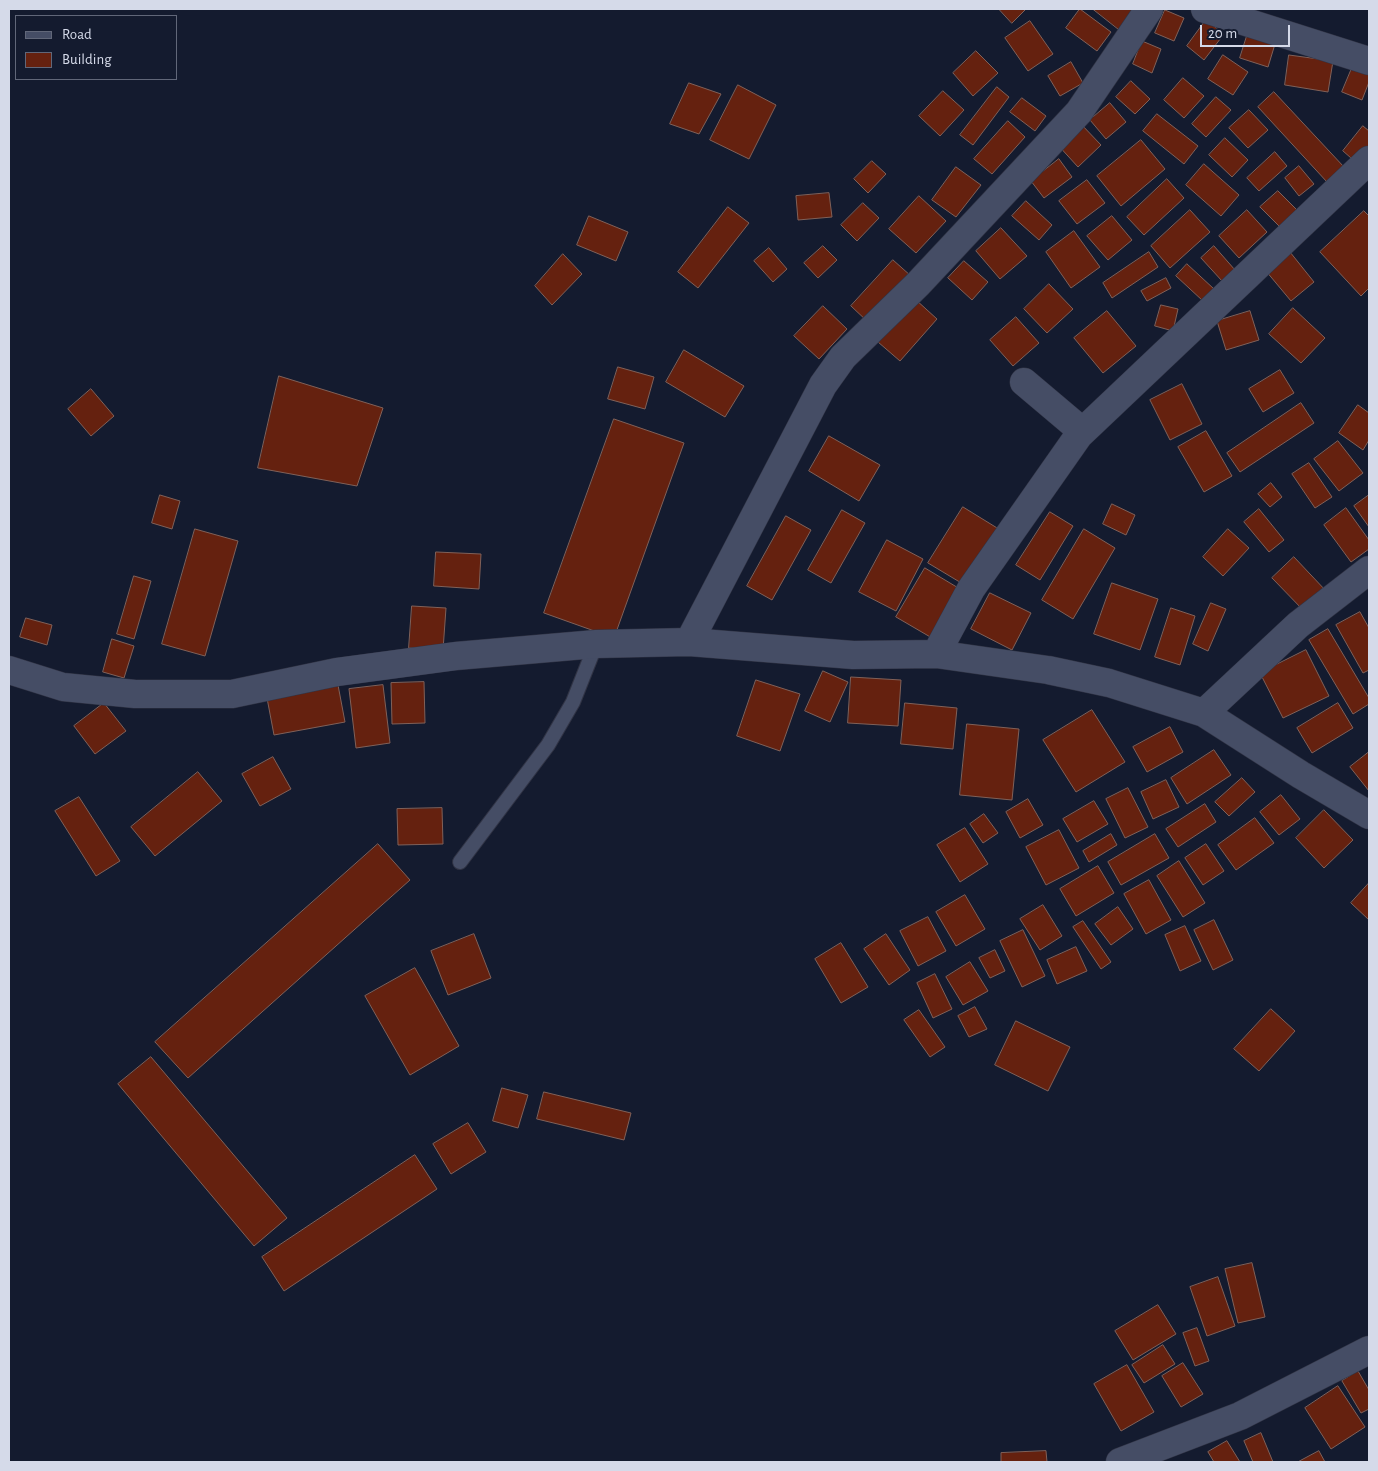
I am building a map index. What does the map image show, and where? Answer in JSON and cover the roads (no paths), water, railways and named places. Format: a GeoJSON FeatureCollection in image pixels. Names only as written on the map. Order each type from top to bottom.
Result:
{"type":"FeatureCollection","features":[{"type":"Feature","properties":{"kind":"street"},"geometry":{"type":"LineString","coordinates":[[689,642],[823,385],[843,357],[918,284],[1079,112],[1149,9]]}},
{"type":"Feature","properties":{"kind":"street"},"geometry":{"type":"LineString","coordinates":[[1205,9],[1369,61]]}},
{"type":"Feature","properties":{"kind":"street"},"geometry":{"type":"LineString","coordinates":[[936,654],[971,589],[1077,437],[1369,160]]}},
{"type":"Feature","properties":{"kind":"street"},"geometry":{"type":"LineString","coordinates":[[1024,382],[1077,437]]}},
{"type":"Feature","properties":{"kind":"street"},"geometry":{"type":"LineString","coordinates":[[1204,713],[1298,625],[1369,570]]}},
{"type":"Feature","properties":{"kind":"street"},"geometry":{"type":"LineString","coordinates":[[9,670],[63,688],[135,694],[232,694],[337,672],[437,658],[596,644],[689,642],[853,655],[936,654],[1048,670],[1109,683],[1204,713],[1301,775],[1369,815]]}},
{"type":"Feature","properties":{"kind":"street"},"geometry":{"type":"LineString","coordinates":[[1120,1462],[1240,1416],[1369,1350]]}},
{"type":"Feature","properties":{"kind":"lane"},"geometry":{"type":"LineString","coordinates":[[460,862],[548,745],[573,702],[596,644]]}}]}
